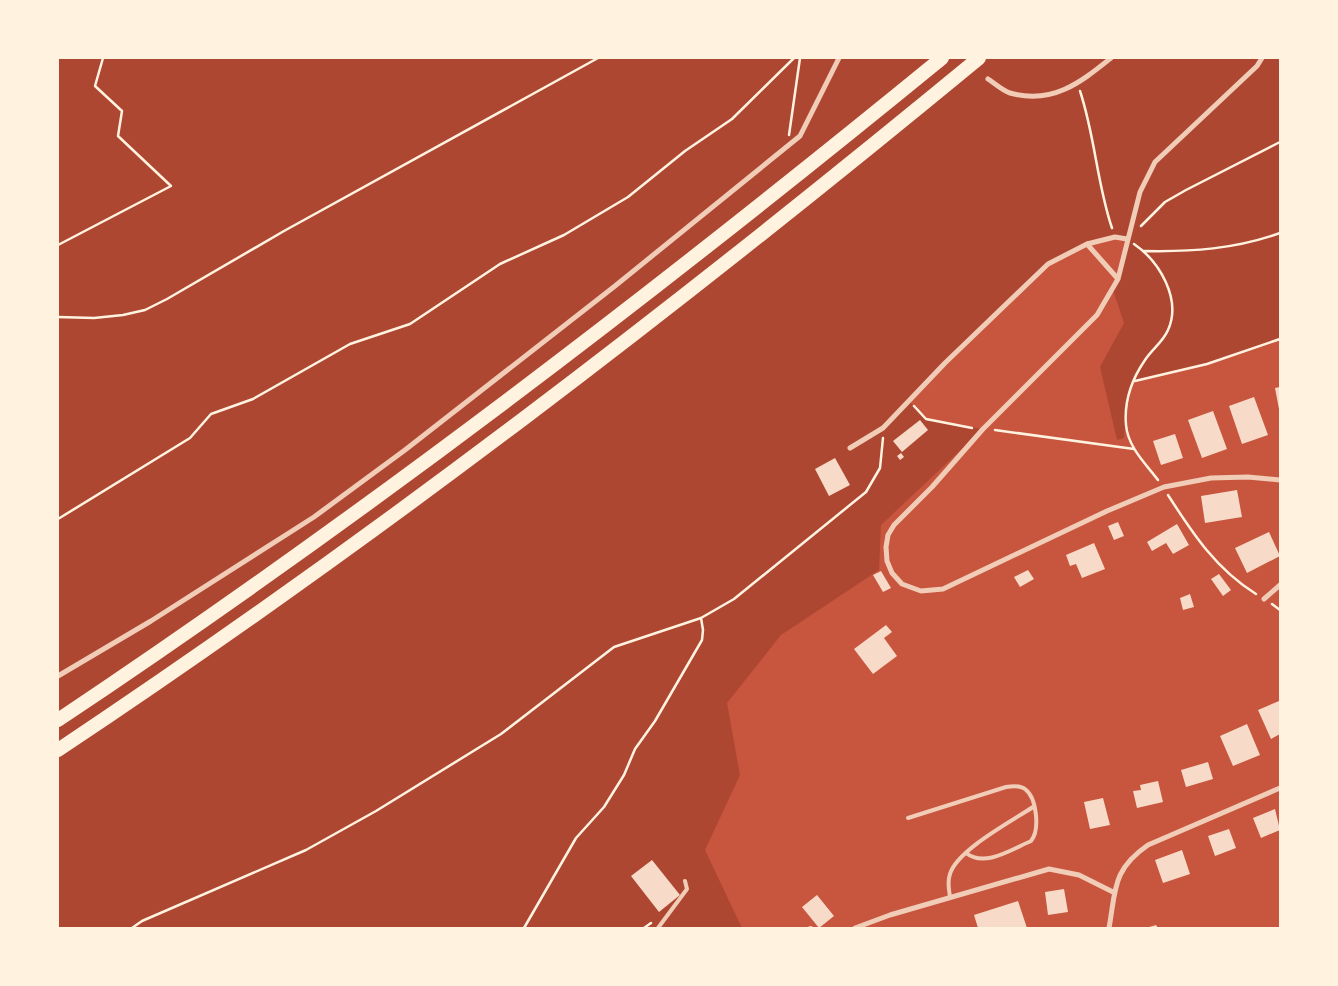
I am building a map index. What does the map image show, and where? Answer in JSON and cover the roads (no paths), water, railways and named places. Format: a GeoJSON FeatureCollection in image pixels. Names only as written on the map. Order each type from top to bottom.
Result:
{"type":"FeatureCollection","features":[{"type":"Feature","properties":{"kind":"highway"},"geometry":{"type":"LineString","coordinates":[[58,720],[214,614],[462,436],[668,278],[942,58]]}},
{"type":"Feature","properties":{"kind":"highway"},"geometry":{"type":"LineString","coordinates":[[58,750],[338,556],[487,446],[689,292],[979,58]]}},
{"type":"Feature","properties":{"kind":"street"},"geometry":{"type":"LineString","coordinates":[[58,676],[151,621],[322,511],[429,432],[790,147],[800,136],[809,121],[839,58]]}},
{"type":"Feature","properties":{"kind":"street"},"geometry":{"type":"LineString","coordinates":[[988,79],[1009,93],[1033,96],[1063,91],[1078,84],[1111,58]]}},
{"type":"Feature","properties":{"kind":"street"},"geometry":{"type":"LineString","coordinates":[[1262,58],[1257,66],[1155,162],[1140,192],[1118,279],[1097,315],[983,429],[932,487],[894,525],[888,535],[887,561],[892,573],[902,584],[921,591],[943,589],[1107,511],[1164,487],[1211,478],[1248,477],[1280,480]]}},
{"type":"Feature","properties":{"kind":"street"},"geometry":{"type":"LineString","coordinates":[[850,448],[883,428],[1048,264],[1087,244],[1115,237],[1127,239]]}},
{"type":"Feature","properties":{"kind":"street"},"geometry":{"type":"LineString","coordinates":[[1087,244],[1118,279]]}},
{"type":"Feature","properties":{"kind":"street"},"geometry":{"type":"LineString","coordinates":[[1264,599],[1280,585]]}},
{"type":"Feature","properties":{"kind":"street"},"geometry":{"type":"LineString","coordinates":[[1109,928],[1113,892],[1128,862],[1148,845],[1280,788]]}},
{"type":"Feature","properties":{"kind":"street"},"geometry":{"type":"LineString","coordinates":[[855,928],[950,897],[1049,869],[1079,875],[1113,892]]}},
{"type":"Feature","properties":{"kind":"lane"},"geometry":{"type":"LineString","coordinates":[[908,818],[1014,786],[1026,790],[1033,807],[1037,828],[1031,841],[988,859],[972,858],[966,853]]}},
{"type":"Feature","properties":{"kind":"lane"},"geometry":{"type":"LineString","coordinates":[[950,897],[948,885],[950,873],[956,862],[966,853],[1033,807]]}},
{"type":"Feature","properties":{"kind":"lane"},"geometry":{"type":"LineString","coordinates":[[658,928],[687,889],[685,881]]}}]}
